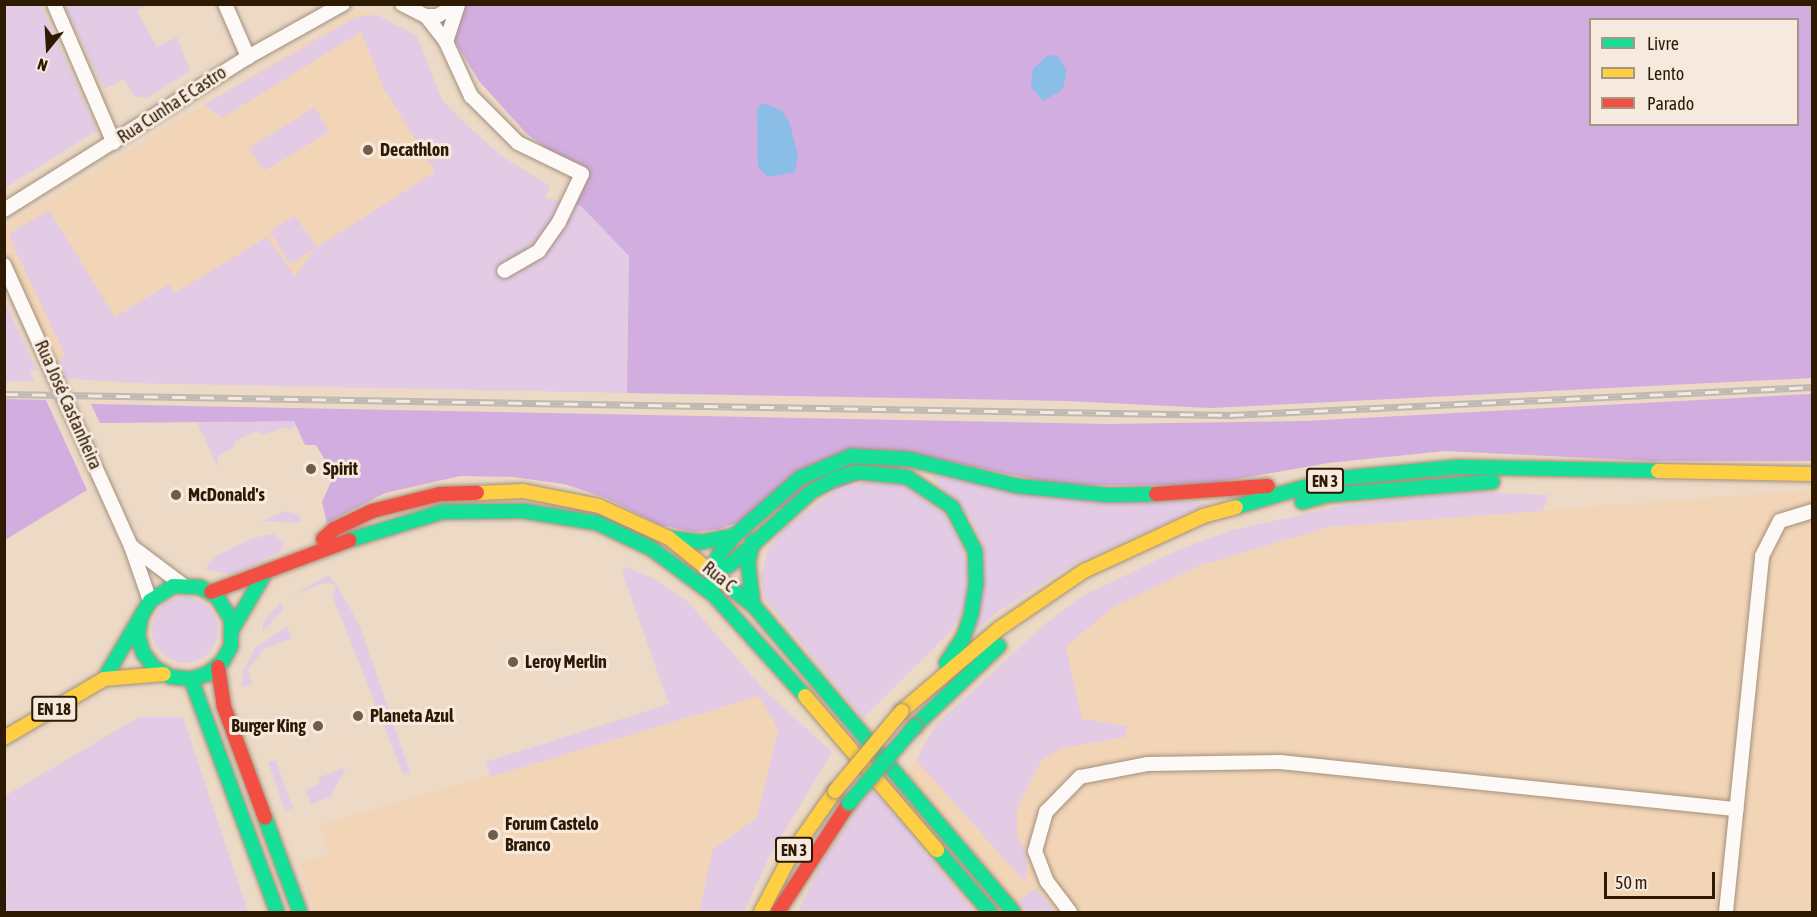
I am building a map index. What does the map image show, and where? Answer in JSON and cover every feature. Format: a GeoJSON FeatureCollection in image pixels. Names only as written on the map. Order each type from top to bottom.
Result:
{"type":"FeatureCollection","features":[{"type":"Feature","properties":{"kind":"main road"},"geometry":{"type":"LineString","coordinates":[[714,595],[712,571],[718,556],[734,537],[800,478],[850,456],[908,459],[1018,486],[1108,495],[1212,493],[1332,478]]}},
{"type":"Feature","properties":{"kind":"main road","name":"EN 3"},"geometry":{"type":"LineString","coordinates":[[761,912],[793,851],[835,791],[902,711],[1000,628],[1084,571],[1203,516],[1332,478],[1457,467],[1812,474]]}},
{"type":"Feature","properties":{"kind":"main road"},"geometry":{"type":"LineString","coordinates":[[597,523],[653,542],[685,562],[712,571],[730,565],[753,541],[811,492],[857,472],[907,477],[952,507],[975,551],[976,584],[963,638],[926,690]]}},
{"type":"Feature","properties":{"kind":"main road","name":"EN 3"},"geometry":{"type":"LineString","coordinates":[[778,912],[811,858],[849,803],[915,726],[1011,635],[1092,581],[1209,527],[1329,495],[1458,483],[1812,474]]}},
{"type":"Feature","properties":{"kind":"main road","name":"Rua C"},"geometry":{"type":"LineString","coordinates":[[309,552],[334,529],[372,512],[440,494],[523,490],[599,506],[669,538],[753,605],[1013,912]]}},
{"type":"Feature","properties":{"kind":"main road","name":"Rua C"},"geometry":{"type":"LineString","coordinates":[[211,592],[267,572],[309,552],[442,513],[523,511],[597,523],[652,549],[714,595],[744,624],[990,912]]}},
{"type":"Feature","properties":{"kind":"main road"},"geometry":{"type":"LineString","coordinates":[[669,538],[702,542],[734,537]]}},
{"type":"Feature","properties":{"kind":"main road"},"geometry":{"type":"LineString","coordinates":[[753,541],[748,562],[753,605]]}},
{"type":"Feature","properties":{"kind":"main road"},"geometry":{"type":"LineString","coordinates":[[233,628],[267,572]]}},
{"type":"Feature","properties":{"kind":"main road"},"geometry":{"type":"LineString","coordinates":[[183,585],[211,592],[228,610],[233,628],[231,646],[218,667],[191,679],[164,674],[143,653],[138,635],[141,617],[150,601],[164,590],[183,585]]}},
{"type":"Feature","properties":{"kind":"main road","name":"EN 18"},"geometry":{"type":"LineString","coordinates":[[104,679],[141,617]]}},
{"type":"Feature","properties":{"kind":"main road"},"geometry":{"type":"LineString","coordinates":[[218,667],[224,707],[300,912]]}},
{"type":"Feature","properties":{"kind":"main road","name":"EN 18"},"geometry":{"type":"LineString","coordinates":[[4,738],[104,679],[164,674]]}},
{"type":"Feature","properties":{"kind":"main road"},"geometry":{"type":"LineString","coordinates":[[191,679],[276,912]]}},
{"type":"Feature","properties":{"kind":"main road"},"geometry":{"type":"LineString","coordinates":[[788,912],[811,858]]}},
{"type":"Feature","properties":{"kind":"street"},"geometry":{"type":"LineString","coordinates":[[54,4],[114,143]]}},
{"type":"Feature","properties":{"kind":"street"},"geometry":{"type":"LineString","coordinates":[[225,4],[248,57]]}},
{"type":"Feature","properties":{"kind":"street","name":"Rua Cunha E Castro"},"geometry":{"type":"LineString","coordinates":[[4,210],[248,57],[343,4]]}},
{"type":"Feature","properties":{"kind":"street"},"geometry":{"type":"LineString","coordinates":[[401,5],[426,16],[437,16],[458,5]]}},
{"type":"Feature","properties":{"kind":"street"},"geometry":{"type":"LineString","coordinates":[[446,42],[458,5]]}},
{"type":"Feature","properties":{"kind":"street"},"geometry":{"type":"LineString","coordinates":[[426,16],[446,42],[471,96],[518,143],[582,174],[559,222],[539,251],[504,271]]}},
{"type":"Feature","properties":{"kind":"street","name":"Rua José Castanheira"},"geometry":{"type":"LineString","coordinates":[[4,265],[131,546],[150,601]]}},
{"type":"Feature","properties":{"kind":"street"},"geometry":{"type":"LineString","coordinates":[[1726,912],[1762,556],[1780,521],[1812,511]]}},
{"type":"Feature","properties":{"kind":"street","name":"Rua José Castanheira"},"geometry":{"type":"LineString","coordinates":[[131,546],[183,585]]}},
{"type":"Feature","properties":{"kind":"street"},"geometry":{"type":"LineString","coordinates":[[1070,912],[1047,882],[1035,851],[1046,812],[1080,777],[1147,764],[1280,762],[1737,809]]}},
{"type":"Feature","properties":{"kind":"shaded area"},"geometry":{"type":"Polygon","coordinates":[[[5,4],[41,5],[97,131],[6,187],[5,4]]]}},
{"type":"Feature","properties":{"kind":"shaded area"},"geometry":{"type":"Polygon","coordinates":[[[458,4],[1812,5],[1812,378],[1210,408],[1068,401],[627,393],[629,256],[581,206],[568,203],[582,175],[526,133],[479,81],[451,35],[458,4]]]}},
{"type":"Feature","properties":{"kind":"shaded area"},"geometry":{"type":"Polygon","coordinates":[[[71,5],[148,5],[137,11],[157,47],[177,37],[190,71],[147,98],[134,96],[124,79],[104,89],[65,7],[71,5]]]}},
{"type":"Feature","properties":{"kind":"shaded area"},"geometry":{"type":"Polygon","coordinates":[[[359,10],[409,39],[443,112],[567,211],[552,376],[56,368],[5,254],[4,227],[359,10]]]}},
{"type":"Feature","properties":{"kind":"shaded area"},"geometry":{"type":"Polygon","coordinates":[[[377,15],[417,36],[442,100],[468,126],[500,155],[550,186],[545,198],[581,206],[629,256],[627,393],[130,383],[65,378],[59,361],[64,354],[10,238],[11,232],[49,210],[115,317],[169,284],[175,293],[267,237],[295,276],[316,248],[290,265],[270,231],[295,216],[317,247],[435,172],[383,87],[361,32],[222,118],[204,105],[356,17],[377,15]]]}},
{"type":"Feature","properties":{"kind":"shaded area"},"geometry":{"type":"Polygon","coordinates":[[[315,107],[329,132],[264,171],[249,148],[315,107]]]}},
{"type":"Feature","properties":{"kind":"shaded area"},"geometry":{"type":"Polygon","coordinates":[[[5,303],[37,370],[30,371],[34,381],[5,382],[5,303]]]}},
{"type":"Feature","properties":{"kind":"shaded area"},"geometry":{"type":"Polygon","coordinates":[[[1812,394],[1812,461],[1651,461],[1445,451],[1328,463],[1203,485],[1061,485],[929,457],[719,529],[695,532],[660,525],[606,498],[564,484],[513,477],[460,476],[385,493],[327,523],[322,502],[334,475],[316,445],[305,445],[294,421],[100,423],[91,404],[1108,424],[1305,421],[1812,394]]]}},
{"type":"Feature","properties":{"kind":"shaded area"},"geometry":{"type":"Polygon","coordinates":[[[5,399],[46,400],[87,490],[5,540],[5,399]]]}},
{"type":"Feature","properties":{"kind":"shaded area"},"geometry":{"type":"Polygon","coordinates":[[[294,421],[296,426],[289,430],[286,427],[261,435],[258,430],[234,442],[235,446],[218,456],[217,466],[197,422],[294,421]]]}},
{"type":"Feature","properties":{"kind":"shaded area"},"geometry":{"type":"Polygon","coordinates":[[[931,476],[1208,504],[1072,565],[999,611],[969,636],[985,550],[971,518],[931,476]]]}},
{"type":"Feature","properties":{"kind":"shaded area"},"geometry":{"type":"Polygon","coordinates":[[[868,482],[904,485],[944,515],[962,546],[968,575],[966,606],[949,633],[863,718],[765,599],[761,576],[768,550],[784,529],[837,489],[868,482]]]}},
{"type":"Feature","properties":{"kind":"shaded area"},"geometry":{"type":"Polygon","coordinates":[[[1812,490],[1812,912],[800,912],[916,760],[1122,586],[1280,530],[1812,490]]]}},
{"type":"Feature","properties":{"kind":"shaded area"},"geometry":{"type":"Polygon","coordinates":[[[1465,491],[1548,495],[1543,511],[1329,527],[1201,565],[1113,607],[1066,647],[1082,719],[1128,726],[1125,737],[1063,748],[1042,759],[1017,808],[1017,836],[1027,855],[1026,883],[916,760],[936,725],[1044,625],[1081,597],[1178,550],[1233,530],[1341,506],[1465,491]]]}},
{"type":"Feature","properties":{"kind":"shaded area"},"geometry":{"type":"Polygon","coordinates":[[[286,511],[299,515],[302,523],[261,521],[286,511]]]}},
{"type":"Feature","properties":{"kind":"shaded area"},"geometry":{"type":"Polygon","coordinates":[[[274,534],[285,544],[279,552],[234,575],[206,570],[208,563],[218,555],[253,538],[274,534]]]}},
{"type":"Feature","properties":{"kind":"shaded area"},"geometry":{"type":"Polygon","coordinates":[[[625,567],[655,579],[689,603],[765,691],[832,752],[769,857],[744,912],[699,912],[713,849],[757,818],[778,730],[759,696],[490,777],[486,762],[669,704],[622,572],[625,567]]]}},
{"type":"Feature","properties":{"kind":"shaded area"},"geometry":{"type":"Polygon","coordinates":[[[329,575],[336,584],[324,583],[292,595],[329,575]]]}},
{"type":"Feature","properties":{"kind":"shaded area"},"geometry":{"type":"Polygon","coordinates":[[[336,584],[360,626],[410,772],[403,774],[333,597],[336,584]]]}},
{"type":"Feature","properties":{"kind":"shaded area"},"geometry":{"type":"Polygon","coordinates":[[[179,597],[191,597],[203,602],[213,612],[218,630],[216,643],[203,658],[191,663],[179,663],[167,658],[157,648],[152,636],[152,624],[157,612],[167,602],[179,597]]]}},
{"type":"Feature","properties":{"kind":"shaded area"},"geometry":{"type":"Polygon","coordinates":[[[280,603],[284,609],[263,631],[263,623],[280,603]]]}},
{"type":"Feature","properties":{"kind":"shaded area"},"geometry":{"type":"Polygon","coordinates":[[[287,626],[292,638],[264,649],[248,670],[252,684],[242,687],[243,671],[255,648],[287,626]]]}},
{"type":"Feature","properties":{"kind":"shaded area"},"geometry":{"type":"Polygon","coordinates":[[[759,696],[778,730],[757,818],[713,849],[699,912],[314,912],[299,863],[329,854],[320,825],[759,696]]]}},
{"type":"Feature","properties":{"kind":"shaded area"},"geometry":{"type":"Polygon","coordinates":[[[139,717],[183,717],[248,912],[5,912],[5,889],[9,885],[4,876],[5,796],[139,717]]]}},
{"type":"Feature","properties":{"kind":"shaded area"},"geometry":{"type":"Polygon","coordinates":[[[276,761],[293,808],[285,811],[268,762],[276,761]]]}},
{"type":"Feature","properties":{"kind":"shaded area"},"geometry":{"type":"Polygon","coordinates":[[[346,767],[330,797],[311,804],[305,789],[320,784],[318,778],[346,767]]]}},
{"type":"Feature","properties":{"kind":"shaded area"},"geometry":{"type":"Polygon","coordinates":[[[871,789],[899,819],[975,912],[798,912],[821,864],[871,789]]]}},
{"type":"Feature","properties":{"kind":"shaded area"},"geometry":{"type":"Polygon","coordinates":[[[1035,888],[1056,912],[1027,912],[1018,902],[1035,888]]]}},
{"type":"Feature","properties":{"kind":"water"},"geometry":{"type":"Polygon","coordinates":[[[1057,55],[1066,69],[1066,78],[1062,90],[1043,101],[1031,87],[1033,69],[1047,56],[1057,55]]]}},
{"type":"Feature","properties":{"kind":"water"},"geometry":{"type":"Polygon","coordinates":[[[762,103],[781,110],[789,121],[798,155],[795,172],[768,177],[758,167],[757,109],[762,103]]]}},
{"type":"Feature","properties":{"kind":"railway"},"geometry":{"type":"LineString","coordinates":[[4,394],[1230,415],[1812,387]]}},
{"type":"Feature","properties":{"kind":"traffic: fast"},"geometry":{"type":"LineString","coordinates":[[713,586],[712,571],[718,556],[734,536],[800,478],[851,456],[908,459],[1018,486],[1108,495],[1156,494]]}},
{"type":"Feature","properties":{"kind":"traffic: fast"},"geometry":{"type":"LineString","coordinates":[[1236,507],[1332,479],[1457,467],[1658,471]]}},
{"type":"Feature","properties":{"kind":"traffic: fast"},"geometry":{"type":"LineString","coordinates":[[706,569],[730,565],[811,492],[834,479],[857,472],[907,477],[952,507],[975,551],[976,584],[971,615],[963,638],[946,663]]}},
{"type":"Feature","properties":{"kind":"traffic: fast"},"geometry":{"type":"LineString","coordinates":[[1302,502],[1329,495],[1492,482]]}},
{"type":"Feature","properties":{"kind":"traffic: fast"},"geometry":{"type":"LineString","coordinates":[[350,540],[442,512],[523,511],[597,523],[652,549],[714,595],[805,696]]}},
{"type":"Feature","properties":{"kind":"traffic: fast"},"geometry":{"type":"LineString","coordinates":[[670,538],[702,542],[734,536]]}},
{"type":"Feature","properties":{"kind":"traffic: fast"},"geometry":{"type":"LineString","coordinates":[[753,541],[748,562],[753,605]]}},
{"type":"Feature","properties":{"kind":"traffic: fast"},"geometry":{"type":"LineString","coordinates":[[233,628],[266,571]]}},
{"type":"Feature","properties":{"kind":"traffic: fast"},"geometry":{"type":"LineString","coordinates":[[726,584],[753,605],[1013,912]]}},
{"type":"Feature","properties":{"kind":"traffic: fast"},"geometry":{"type":"LineString","coordinates":[[104,679],[150,601],[173,586],[200,587],[217,597],[231,619],[231,646],[222,662],[207,674],[191,679],[171,677],[154,667],[143,653],[138,635],[141,617]]}},
{"type":"Feature","properties":{"kind":"traffic: fast"},"geometry":{"type":"LineString","coordinates":[[915,726],[999,646]]}},
{"type":"Feature","properties":{"kind":"traffic: fast"},"geometry":{"type":"LineString","coordinates":[[191,679],[277,912]]}},
{"type":"Feature","properties":{"kind":"traffic: fast"},"geometry":{"type":"LineString","coordinates":[[849,803],[915,726]]}},
{"type":"Feature","properties":{"kind":"traffic: fast"},"geometry":{"type":"LineString","coordinates":[[265,818],[300,912]]}},
{"type":"Feature","properties":{"kind":"traffic: fast"},"geometry":{"type":"LineString","coordinates":[[937,850],[990,912]]}},
{"type":"Feature","properties":{"kind":"traffic: slow"},"geometry":{"type":"LineString","coordinates":[[1658,471],[1812,474]]}},
{"type":"Feature","properties":{"kind":"traffic: slow"},"geometry":{"type":"LineString","coordinates":[[477,493],[523,491],[599,506],[669,538],[726,584]]}},
{"type":"Feature","properties":{"kind":"traffic: slow"},"geometry":{"type":"LineString","coordinates":[[902,711],[1000,628],[1084,571],[1203,516],[1236,507]]}},
{"type":"Feature","properties":{"kind":"traffic: slow"},"geometry":{"type":"LineString","coordinates":[[4,738],[104,679],[164,674]]}},
{"type":"Feature","properties":{"kind":"traffic: slow"},"geometry":{"type":"LineString","coordinates":[[805,696],[937,850]]}},
{"type":"Feature","properties":{"kind":"traffic: slow"},"geometry":{"type":"LineString","coordinates":[[835,791],[902,711]]}},
{"type":"Feature","properties":{"kind":"traffic: slow"},"geometry":{"type":"LineString","coordinates":[[761,912],[793,851],[835,791]]}},
{"type":"Feature","properties":{"kind":"traffic: jam"},"geometry":{"type":"LineString","coordinates":[[1156,494],[1268,486]]}},
{"type":"Feature","properties":{"kind":"traffic: jam"},"geometry":{"type":"LineString","coordinates":[[323,539],[334,529],[372,511],[440,494],[477,493]]}},
{"type":"Feature","properties":{"kind":"traffic: jam"},"geometry":{"type":"LineString","coordinates":[[211,592],[350,540]]}},
{"type":"Feature","properties":{"kind":"traffic: jam"},"geometry":{"type":"LineString","coordinates":[[218,667],[224,707],[265,818]]}},
{"type":"Feature","properties":{"kind":"traffic: jam"},"geometry":{"type":"LineString","coordinates":[[778,912],[849,803]]}},
{"type":"Feature","properties":{"kind":"place","name":"Decathlon"},"geometry":{"type":"Point","coordinates":[368,150]}},
{"type":"Feature","properties":{"kind":"place","name":"Spirit"},"geometry":{"type":"Point","coordinates":[311,469]}},
{"type":"Feature","properties":{"kind":"place","name":"McDonald's"},"geometry":{"type":"Point","coordinates":[176,495]}},
{"type":"Feature","properties":{"kind":"place","name":"Leroy Merlin"},"geometry":{"type":"Point","coordinates":[513,662]}},
{"type":"Feature","properties":{"kind":"place","name":"Planeta Azul"},"geometry":{"type":"Point","coordinates":[358,716]}},
{"type":"Feature","properties":{"kind":"place","name":"Burger King"},"geometry":{"type":"Point","coordinates":[318,726]}},
{"type":"Feature","properties":{"kind":"place","name":"Forum Castelo Branco"},"geometry":{"type":"Point","coordinates":[493,835]}}]}
